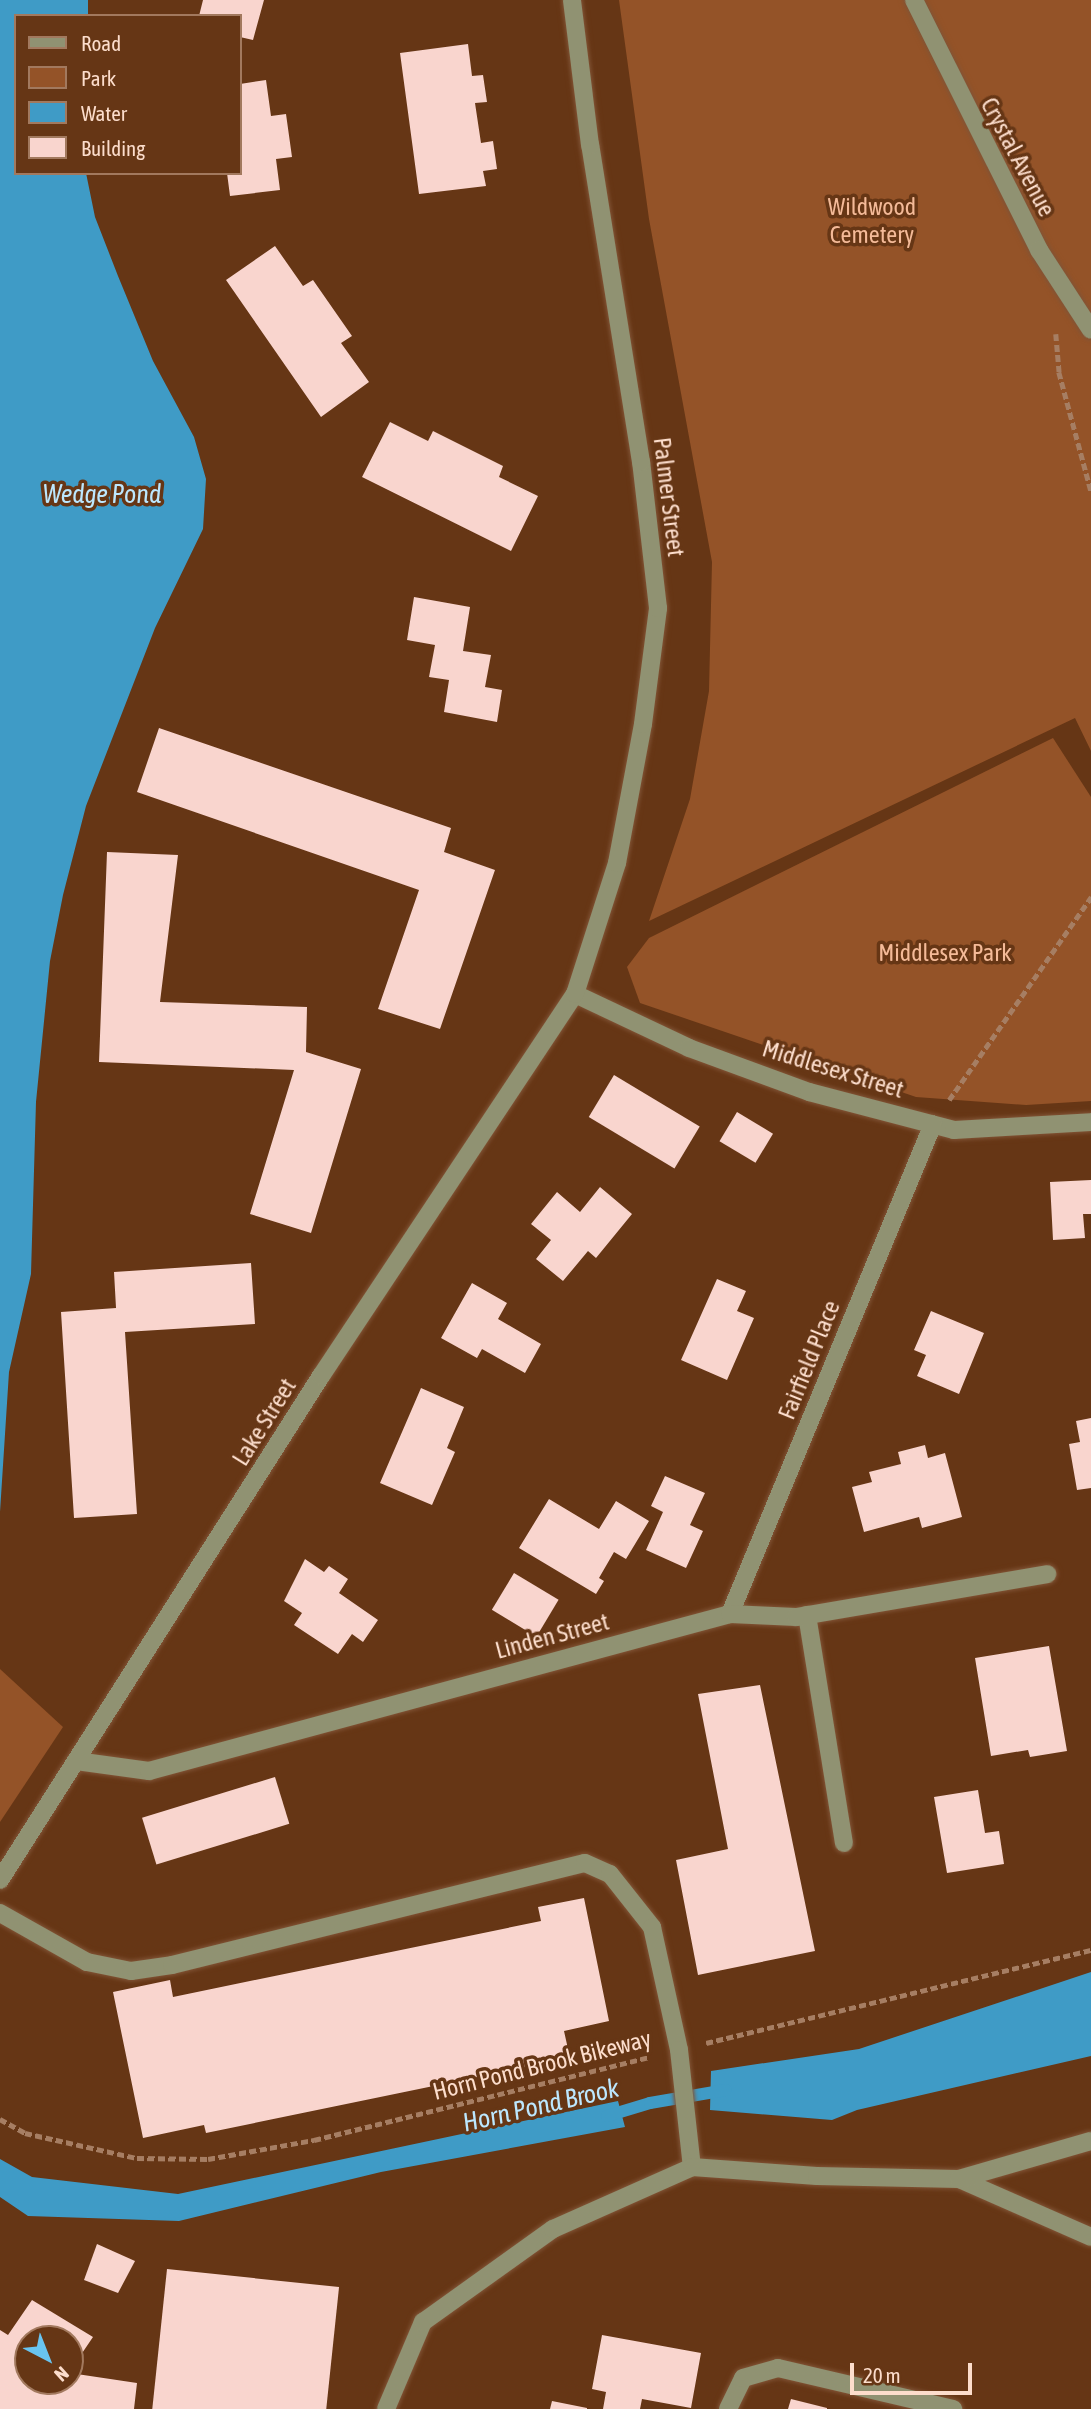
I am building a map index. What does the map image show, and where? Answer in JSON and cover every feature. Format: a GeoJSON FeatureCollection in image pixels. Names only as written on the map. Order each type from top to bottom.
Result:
{"type":"FeatureCollection","features":[{"type":"Feature","properties":{"kind":"street","name":"Palmer Street"},"geometry":{"type":"LineString","coordinates":[[572,0],[590,145],[641,462],[658,608],[643,724],[617,863],[575,995]]}},
{"type":"Feature","properties":{"kind":"street","name":"Crystal Avenue"},"geometry":{"type":"LineString","coordinates":[[914,0],[1039,250],[1091,330]]}},
{"type":"Feature","properties":{"kind":"street","name":"Middlesex Street"},"geometry":{"type":"LineString","coordinates":[[575,995],[690,1048],[809,1092],[954,1130],[1091,1122]]}},
{"type":"Feature","properties":{"kind":"street","name":"Lake Street"},"geometry":{"type":"LineString","coordinates":[[0,1880],[321,1376],[575,995]]}},
{"type":"Feature","properties":{"kind":"street","name":"Fairfield Place"},"geometry":{"type":"LineString","coordinates":[[730,1614],[933,1124]]}},
{"type":"Feature","properties":{"kind":"street","name":"Linden Street"},"geometry":{"type":"LineString","coordinates":[[76,1762],[149,1771],[730,1614],[807,1615],[1047,1574]]}},
{"type":"Feature","properties":{"kind":"street"},"geometry":{"type":"LineString","coordinates":[[807,1615],[844,1843]]}},
{"type":"Feature","properties":{"kind":"street"},"geometry":{"type":"LineString","coordinates":[[0,1913],[88,1962],[131,1971],[172,1965],[585,1863],[610,1874],[652,1927],[678,2050],[689,2121],[692,2167]]}},
{"type":"Feature","properties":{"kind":"street"},"geometry":{"type":"LineString","coordinates":[[386,2409],[423,2322],[553,2229],[692,2167],[817,2176],[959,2179],[1091,2141]]}},
{"type":"Feature","properties":{"kind":"street"},"geometry":{"type":"LineString","coordinates":[[959,2179],[1091,2237]]}},
{"type":"Feature","properties":{"kind":"street"},"geometry":{"type":"LineString","coordinates":[[728,2409],[743,2378],[778,2368],[953,2409]]}},
{"type":"Feature","properties":{"kind":"path"},"geometry":{"type":"LineString","coordinates":[[1055,321],[1059,372],[1091,491]]}},
{"type":"Feature","properties":{"kind":"path"},"geometry":{"type":"LineString","coordinates":[[933,1124],[1091,897]]}},
{"type":"Feature","properties":{"kind":"path","name":"Horn Pond Brook Bikeway"},"geometry":{"type":"LineString","coordinates":[[0,2119],[25,2133],[137,2158],[208,2159],[314,2140],[1091,1950]]}},
{"type":"Feature","properties":{"kind":"green space","name":"Wildwood Cemetery"},"geometry":{"type":"Polygon","coordinates":[[[619,0],[1091,0],[1091,751],[1075,718],[649,921],[690,799],[709,691],[712,562],[649,219],[619,0]]]}},
{"type":"Feature","properties":{"kind":"green space","name":"Middlesex Park"},"geometry":{"type":"Polygon","coordinates":[[[1053,738],[1091,797],[1091,1101],[1026,1105],[916,1097],[640,1003],[627,967],[649,938],[1053,738]]]}},
{"type":"Feature","properties":{"kind":"green space"},"geometry":{"type":"Polygon","coordinates":[[[0,1669],[63,1727],[0,1822],[0,1669]]]}},
{"type":"Feature","properties":{"kind":"water","name":"Wedge Pond"},"geometry":{"type":"Polygon","coordinates":[[[0,0],[88,0],[88,14],[14,14],[14,175],[86,175],[95,217],[118,276],[153,361],[194,437],[206,479],[203,529],[155,628],[86,806],[63,895],[50,961],[36,1102],[31,1274],[9,1372],[0,1512],[0,0]]]}},
{"type":"Feature","properties":{"kind":"water"},"geometry":{"type":"Polygon","coordinates":[[[1091,1972],[1091,2056],[857,2110],[832,2120],[710,2110],[711,2071],[859,2049],[1091,1972]]]}},
{"type":"Feature","properties":{"kind":"water","name":"Horn Pond Brook"},"geometry":{"type":"Polygon","coordinates":[[[618,2101],[625,2127],[381,2172],[179,2221],[28,2216],[0,2197],[0,2159],[32,2177],[178,2194],[618,2101]]]}},
{"type":"Feature","properties":{"kind":"building"},"geometry":{"type":"Polygon","coordinates":[[[203,0],[264,0],[253,40],[242,37],[242,14],[200,14],[203,0]]]}},
{"type":"Feature","properties":{"kind":"building"},"geometry":{"type":"Polygon","coordinates":[[[468,44],[472,76],[483,75],[487,102],[475,103],[481,143],[493,141],[497,169],[483,171],[486,186],[419,194],[400,53],[468,44]]]}},
{"type":"Feature","properties":{"kind":"building"},"geometry":{"type":"Polygon","coordinates":[[[266,80],[271,116],[286,114],[292,157],[276,159],[280,190],[230,196],[227,175],[242,175],[242,84],[266,80]]]}},
{"type":"Feature","properties":{"kind":"building"},"geometry":{"type":"Polygon","coordinates":[[[275,246],[303,286],[313,280],[352,336],[341,343],[369,382],[321,417],[226,280],[275,246]]]}},
{"type":"Feature","properties":{"kind":"building"},"geometry":{"type":"Polygon","coordinates":[[[390,422],[428,441],[433,431],[503,466],[499,477],[538,496],[511,551],[362,477],[390,422]]]}},
{"type":"Feature","properties":{"kind":"building"},"geometry":{"type":"Polygon","coordinates":[[[414,597],[470,607],[463,651],[491,655],[485,687],[502,690],[497,722],[444,712],[449,680],[429,677],[435,645],[407,640],[414,597]]]}},
{"type":"Feature","properties":{"kind":"building"},"geometry":{"type":"Polygon","coordinates":[[[159,728],[451,828],[444,852],[495,870],[440,1029],[378,1009],[419,890],[137,792],[159,728]]]}},
{"type":"Feature","properties":{"kind":"building"},"geometry":{"type":"Polygon","coordinates":[[[107,852],[178,855],[160,1002],[307,1007],[306,1052],[361,1069],[311,1233],[250,1214],[294,1070],[99,1062],[107,852]]]}},
{"type":"Feature","properties":{"kind":"building"},"geometry":{"type":"Polygon","coordinates":[[[614,1075],[700,1127],[674,1169],[589,1117],[614,1075]]]}},
{"type":"Feature","properties":{"kind":"building"},"geometry":{"type":"Polygon","coordinates":[[[737,1112],[773,1134],[755,1163],[719,1141],[737,1112]]]}},
{"type":"Feature","properties":{"kind":"building"},"geometry":{"type":"Polygon","coordinates":[[[1091,1180],[1091,1214],[1083,1214],[1085,1238],[1053,1240],[1050,1182],[1091,1180]]]}},
{"type":"Feature","properties":{"kind":"building"},"geometry":{"type":"Polygon","coordinates":[[[600,1187],[632,1214],[596,1258],[588,1251],[563,1281],[536,1259],[551,1240],[531,1224],[557,1192],[580,1212],[600,1187]]]}},
{"type":"Feature","properties":{"kind":"building"},"geometry":{"type":"Polygon","coordinates":[[[251,1263],[255,1324],[125,1332],[137,1514],[74,1518],[61,1312],[116,1308],[114,1272],[251,1263]]]}},
{"type":"Feature","properties":{"kind":"building"},"geometry":{"type":"Polygon","coordinates":[[[717,1279],[746,1291],[737,1311],[754,1318],[727,1380],[681,1360],[717,1279]]]}},
{"type":"Feature","properties":{"kind":"building"},"geometry":{"type":"Polygon","coordinates":[[[472,1283],[507,1303],[498,1319],[541,1344],[525,1373],[482,1349],[477,1358],[441,1338],[472,1283]]]}},
{"type":"Feature","properties":{"kind":"building"},"geometry":{"type":"Polygon","coordinates":[[[931,1311],[984,1333],[959,1394],[917,1376],[926,1355],[914,1350],[931,1311]]]}},
{"type":"Feature","properties":{"kind":"building"},"geometry":{"type":"Polygon","coordinates":[[[421,1388],[464,1407],[447,1448],[455,1452],[432,1505],[380,1483],[421,1388]]]}},
{"type":"Feature","properties":{"kind":"building"},"geometry":{"type":"Polygon","coordinates":[[[1091,1418],[1091,1488],[1077,1490],[1069,1444],[1080,1442],[1076,1421],[1091,1418]]]}},
{"type":"Feature","properties":{"kind":"building"},"geometry":{"type":"Polygon","coordinates":[[[925,1445],[928,1458],[945,1453],[962,1517],[922,1528],[919,1517],[864,1532],[852,1487],[872,1482],[869,1472],[901,1464],[898,1452],[925,1445]]]}},
{"type":"Feature","properties":{"kind":"building"},"geometry":{"type":"Polygon","coordinates":[[[665,1476],[705,1493],[690,1525],[703,1531],[686,1568],[646,1550],[663,1512],[651,1506],[665,1476]]]}},
{"type":"Feature","properties":{"kind":"building"},"geometry":{"type":"Polygon","coordinates":[[[549,1499],[599,1529],[616,1501],[649,1521],[626,1559],[614,1552],[599,1578],[604,1581],[596,1594],[519,1548],[549,1499]]]}},
{"type":"Feature","properties":{"kind":"building"},"geometry":{"type":"Polygon","coordinates":[[[305,1559],[324,1572],[329,1566],[348,1579],[339,1593],[378,1620],[363,1642],[352,1634],[338,1654],[294,1625],[302,1613],[284,1601],[305,1559]]]}},
{"type":"Feature","properties":{"kind":"building"},"geometry":{"type":"Polygon","coordinates":[[[514,1573],[559,1600],[536,1637],[492,1610],[514,1573]]]}},
{"type":"Feature","properties":{"kind":"building"},"geometry":{"type":"Polygon","coordinates":[[[1049,1646],[1067,1751],[1030,1757],[1028,1750],[991,1756],[975,1658],[1049,1646]]]}},
{"type":"Feature","properties":{"kind":"building"},"geometry":{"type":"Polygon","coordinates":[[[760,1685],[815,1951],[698,1975],[676,1860],[728,1849],[698,1694],[760,1685]]]}},
{"type":"Feature","properties":{"kind":"building"},"geometry":{"type":"Polygon","coordinates":[[[275,1777],[289,1824],[156,1864],[142,1818],[275,1777]]]}},
{"type":"Feature","properties":{"kind":"building"},"geometry":{"type":"Polygon","coordinates":[[[978,1790],[985,1833],[999,1831],[1004,1864],[947,1873],[934,1797],[978,1790]]]}},
{"type":"Feature","properties":{"kind":"building"},"geometry":{"type":"Polygon","coordinates":[[[584,1898],[609,2021],[564,2031],[570,2058],[206,2133],[204,2125],[143,2138],[113,1992],[170,1980],[173,1997],[541,1921],[538,1907],[584,1898]]]}},
{"type":"Feature","properties":{"kind":"building"},"geometry":{"type":"Polygon","coordinates":[[[97,2244],[135,2261],[118,2293],[84,2280],[97,2244]]]}},
{"type":"Feature","properties":{"kind":"building"},"geometry":{"type":"Polygon","coordinates":[[[167,2269],[339,2287],[326,2409],[152,2409],[167,2269]]]}},
{"type":"Feature","properties":{"kind":"building"},"geometry":{"type":"Polygon","coordinates":[[[32,2300],[73,2325],[15,2325],[32,2300]]]}},
{"type":"Feature","properties":{"kind":"building"},"geometry":{"type":"Polygon","coordinates":[[[14,2326],[14,2395],[84,2395],[84,2375],[137,2383],[134,2409],[0,2409],[0,2330],[8,2335],[14,2326]]]}},
{"type":"Feature","properties":{"kind":"building"},"geometry":{"type":"Polygon","coordinates":[[[84,2332],[93,2337],[84,2350],[84,2332]]]}},
{"type":"Feature","properties":{"kind":"building"},"geometry":{"type":"Polygon","coordinates":[[[602,2335],[701,2353],[691,2408],[642,2399],[640,2409],[603,2409],[606,2392],[592,2389],[602,2335]]]}},
{"type":"Feature","properties":{"kind":"building"},"geometry":{"type":"Polygon","coordinates":[[[791,2399],[827,2408],[827,2409],[788,2409],[791,2399]]]}},
{"type":"Feature","properties":{"kind":"building"},"geometry":{"type":"Polygon","coordinates":[[[552,2401],[587,2408],[587,2409],[550,2409],[552,2401]]]}},
{"type":"Feature","properties":{"kind":"waterway","name":"Horn Pond Brook"},"geometry":{"type":"LineString","coordinates":[[607,2116],[650,2103],[726,2090]]}}]}
